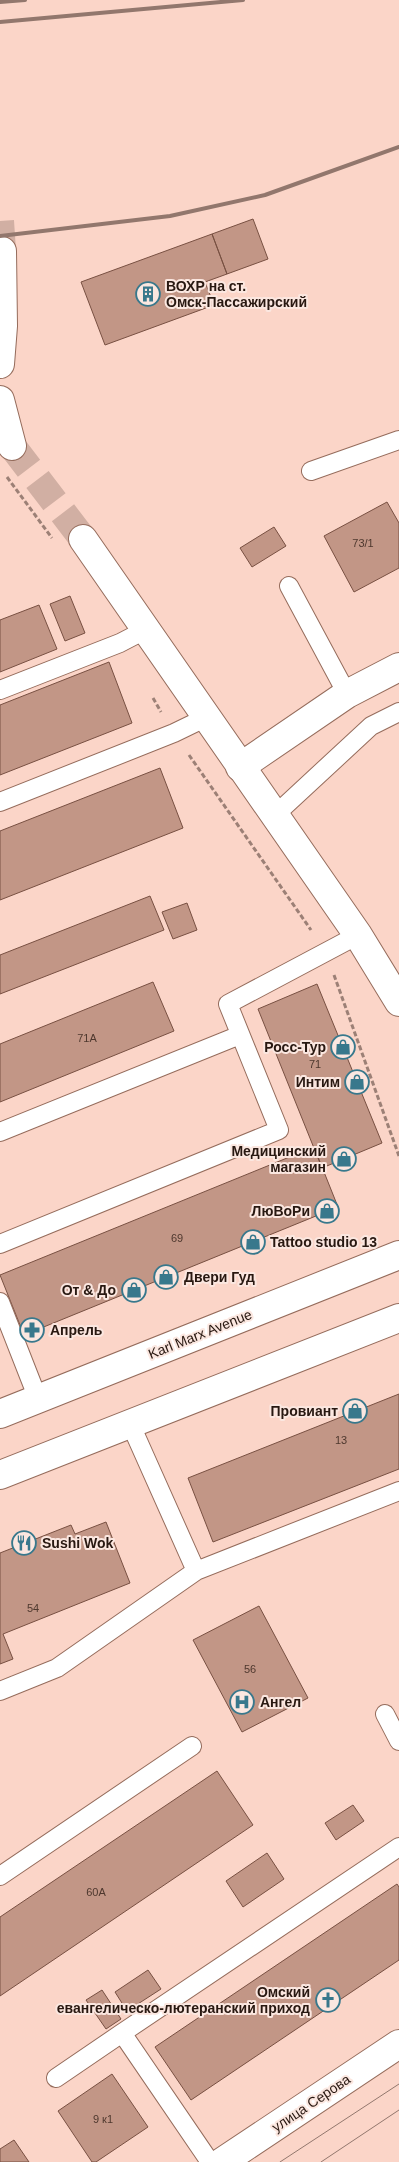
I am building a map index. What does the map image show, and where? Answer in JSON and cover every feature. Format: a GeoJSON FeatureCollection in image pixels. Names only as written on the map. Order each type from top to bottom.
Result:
{"type":"FeatureCollection","features":[{"type":"Feature","properties":{"kind":"main road"},"geometry":{"type":"LineString","coordinates":[[0,364],[3,326],[2,251]]}},
{"type":"Feature","properties":{"kind":"main road"},"geometry":{"type":"LineString","coordinates":[[0,400],[12,446]]}},
{"type":"Feature","properties":{"kind":"main road"},"geometry":{"type":"LineString","coordinates":[[82,539],[358,935],[399,1002]]}},
{"type":"Feature","properties":{"kind":"main road"},"geometry":{"type":"LineString","coordinates":[[240,768],[346,694],[399,667]]}},
{"type":"Feature","properties":{"kind":"main road","name":"Karl Marx Avenue"},"geometry":{"type":"LineString","coordinates":[[0,1414],[399,1255]]}},
{"type":"Feature","properties":{"kind":"main road"},"geometry":{"type":"LineString","coordinates":[[0,1475],[399,1318]]}},
{"type":"Feature","properties":{"kind":"main road","name":"улица Серова"},"geometry":{"type":"LineString","coordinates":[[222,2162],[399,2044]]}},
{"type":"Feature","properties":{"kind":"lane"},"geometry":{"type":"LineString","coordinates":[[311,471],[399,440]]}},
{"type":"Feature","properties":{"kind":"lane"},"geometry":{"type":"LineString","coordinates":[[289,586],[346,694]]}},
{"type":"Feature","properties":{"kind":"lane"},"geometry":{"type":"LineString","coordinates":[[0,690],[120,643],[145,630]]}},
{"type":"Feature","properties":{"kind":"lane"},"geometry":{"type":"LineString","coordinates":[[275,815],[371,726],[399,712]]}},
{"type":"Feature","properties":{"kind":"lane"},"geometry":{"type":"LineString","coordinates":[[0,802],[207,718]]}},
{"type":"Feature","properties":{"kind":"lane"},"geometry":{"type":"LineString","coordinates":[[0,1244],[279,1130],[228,1004],[358,935]]}},
{"type":"Feature","properties":{"kind":"lane"},"geometry":{"type":"LineString","coordinates":[[0,1132],[240,1035]]}},
{"type":"Feature","properties":{"kind":"lane"},"geometry":{"type":"LineString","coordinates":[[0,1302],[38,1399]]}},
{"type":"Feature","properties":{"kind":"lane"},"geometry":{"type":"LineString","coordinates":[[130,1423],[196,1572]]}},
{"type":"Feature","properties":{"kind":"lane"},"geometry":{"type":"LineString","coordinates":[[0,1691],[57,1668],[196,1572],[399,1491]]}},
{"type":"Feature","properties":{"kind":"lane"},"geometry":{"type":"LineString","coordinates":[[385,1714],[399,1741]]}},
{"type":"Feature","properties":{"kind":"lane"},"geometry":{"type":"LineString","coordinates":[[0,1876],[192,1746]]}},
{"type":"Feature","properties":{"kind":"lane"},"geometry":{"type":"LineString","coordinates":[[56,2078],[399,1847]]}},
{"type":"Feature","properties":{"kind":"lane"},"geometry":{"type":"LineString","coordinates":[[122,2033],[210,2162]]}},
{"type":"Feature","properties":{"kind":"path"},"geometry":{"type":"LineString","coordinates":[[6,476],[56,543]]}},
{"type":"Feature","properties":{"kind":"path"},"geometry":{"type":"LineString","coordinates":[[150,692],[174,733],[326,952],[399,1156]]}},
{"type":"Feature","properties":{"kind":"building"},"geometry":{"type":"Polygon","coordinates":[[[253,219],[268,259],[227,274],[212,234],[253,219]]]}},
{"type":"Feature","properties":{"kind":"building","name":"ВОХР на ст. Омск-Пассажирский"},"geometry":{"type":"Polygon","coordinates":[[[212,234],[227,274],[205,282],[214,305],[105,345],[81,282],[212,234]]]}},
{"type":"Feature","properties":{"kind":"building"},"geometry":{"type":"Polygon","coordinates":[[[387,502],[399,523],[399,568],[354,592],[324,536],[387,502]]]}},
{"type":"Feature","properties":{"kind":"building"},"geometry":{"type":"Polygon","coordinates":[[[274,527],[286,546],[252,567],[240,548],[274,527]]]}},
{"type":"Feature","properties":{"kind":"building"},"geometry":{"type":"Polygon","coordinates":[[[70,596],[85,633],[65,641],[50,604],[70,596]]]}},
{"type":"Feature","properties":{"kind":"building"},"geometry":{"type":"Polygon","coordinates":[[[39,605],[57,649],[0,672],[0,620],[39,605]]]}},
{"type":"Feature","properties":{"kind":"building"},"geometry":{"type":"Polygon","coordinates":[[[109,662],[132,723],[0,775],[0,705],[109,662]]]}},
{"type":"Feature","properties":{"kind":"building"},"geometry":{"type":"Polygon","coordinates":[[[160,768],[183,828],[0,900],[0,831],[160,768]]]}},
{"type":"Feature","properties":{"kind":"building"},"geometry":{"type":"Polygon","coordinates":[[[150,896],[164,930],[0,994],[0,955],[150,896]]]}},
{"type":"Feature","properties":{"kind":"building"},"geometry":{"type":"Polygon","coordinates":[[[187,903],[197,930],[173,939],[162,912],[187,903]]]}},
{"type":"Feature","properties":{"kind":"building"},"geometry":{"type":"Polygon","coordinates":[[[153,982],[174,1031],[0,1102],[0,1044],[153,982]]]}},
{"type":"Feature","properties":{"kind":"building"},"geometry":{"type":"Polygon","coordinates":[[[317,984],[382,1143],[322,1168],[258,1009],[317,984]]]}},
{"type":"Feature","properties":{"kind":"building"},"geometry":{"type":"Polygon","coordinates":[[[314,1147],[338,1207],[24,1335],[0,1275],[314,1147]]]}},
{"type":"Feature","properties":{"kind":"building"},"geometry":{"type":"Polygon","coordinates":[[[399,1394],[399,1469],[213,1542],[188,1478],[399,1394]]]}},
{"type":"Feature","properties":{"kind":"building"},"geometry":{"type":"Polygon","coordinates":[[[106,1522],[130,1583],[3,1634],[13,1659],[0,1664],[0,1553],[71,1525],[75,1534],[106,1522]]]}},
{"type":"Feature","properties":{"kind":"building"},"geometry":{"type":"Polygon","coordinates":[[[259,1606],[308,1698],[242,1732],[193,1640],[259,1606]]]}},
{"type":"Feature","properties":{"kind":"building"},"geometry":{"type":"Polygon","coordinates":[[[217,1771],[253,1825],[0,1996],[0,1917],[217,1771]]]}},
{"type":"Feature","properties":{"kind":"building"},"geometry":{"type":"Polygon","coordinates":[[[353,1805],[364,1821],[336,1840],[325,1823],[353,1805]]]}},
{"type":"Feature","properties":{"kind":"building"},"geometry":{"type":"Polygon","coordinates":[[[267,1853],[284,1879],[243,1907],[226,1881],[267,1853]]]}},
{"type":"Feature","properties":{"kind":"building"},"geometry":{"type":"Polygon","coordinates":[[[397,1884],[399,1887],[399,1960],[191,2100],[155,2047],[397,1884]]]}},
{"type":"Feature","properties":{"kind":"building"},"geometry":{"type":"Polygon","coordinates":[[[148,1970],[161,1989],[127,2011],[115,1992],[148,1970]]]}},
{"type":"Feature","properties":{"kind":"building"},"geometry":{"type":"Polygon","coordinates":[[[102,1990],[121,2019],[106,2029],[86,2000],[102,1990]]]}},
{"type":"Feature","properties":{"kind":"building"},"geometry":{"type":"Polygon","coordinates":[[[112,2074],[148,2127],[96,2162],[92,2162],[58,2111],[112,2074]]]}},
{"type":"Feature","properties":{"kind":"building"},"geometry":{"type":"Polygon","coordinates":[[[14,2140],[29,2162],[0,2162],[0,2149],[14,2140]]]}},
{"type":"Feature","properties":{"kind":"tunnel"},"geometry":{"type":"LineString","coordinates":[[0,221],[2,251]]}},
{"type":"Feature","properties":{"kind":"tunnel"},"geometry":{"type":"LineString","coordinates":[[12,446],[83,539]]}},
{"type":"Feature","properties":{"kind":"tram line"},"geometry":{"type":"LineString","coordinates":[[280,2162],[399,2084]]}},
{"type":"Feature","properties":{"kind":"tram line"},"geometry":{"type":"LineString","coordinates":[[321,2162],[399,2110]]}},
{"type":"Feature","properties":{"kind":"railway"},"geometry":{"type":"LineString","coordinates":[[0,2],[25,0]]}},
{"type":"Feature","properties":{"kind":"railway"},"geometry":{"type":"LineString","coordinates":[[0,22],[243,0]]}},
{"type":"Feature","properties":{"kind":"railway"},"geometry":{"type":"LineString","coordinates":[[0,236],[170,216],[265,195],[399,147]]}},
{"type":"Feature","properties":{"kind":"place","name":"ВОХР на ст. Омск-Пассажирский"},"geometry":{"type":"Point","coordinates":[148,294]}},
{"type":"Feature","properties":{"kind":"place","name":"Росс-Тур"},"geometry":{"type":"Point","coordinates":[343,1047]}},
{"type":"Feature","properties":{"kind":"place","name":"Интим"},"geometry":{"type":"Point","coordinates":[357,1082]}},
{"type":"Feature","properties":{"kind":"place","name":"Медицинский магазин"},"geometry":{"type":"Point","coordinates":[344,1159]}},
{"type":"Feature","properties":{"kind":"place","name":"ЛюВоРи"},"geometry":{"type":"Point","coordinates":[327,1211]}},
{"type":"Feature","properties":{"kind":"place","name":"Tattoo studio 13"},"geometry":{"type":"Point","coordinates":[253,1242]}},
{"type":"Feature","properties":{"kind":"place","name":"Двери Гуд"},"geometry":{"type":"Point","coordinates":[166,1277]}},
{"type":"Feature","properties":{"kind":"place","name":"От & До"},"geometry":{"type":"Point","coordinates":[134,1290]}},
{"type":"Feature","properties":{"kind":"place","name":"Апрель"},"geometry":{"type":"Point","coordinates":[32,1330]}},
{"type":"Feature","properties":{"kind":"place","name":"Провиант"},"geometry":{"type":"Point","coordinates":[355,1411]}},
{"type":"Feature","properties":{"kind":"place","name":"Sushi Wok"},"geometry":{"type":"Point","coordinates":[24,1543]}},
{"type":"Feature","properties":{"kind":"place","name":"Ангел"},"geometry":{"type":"Point","coordinates":[242,1702]}},
{"type":"Feature","properties":{"kind":"place","name":"Омский евангелическо-лютеранский приход"},"geometry":{"type":"Point","coordinates":[328,2000]}}]}
